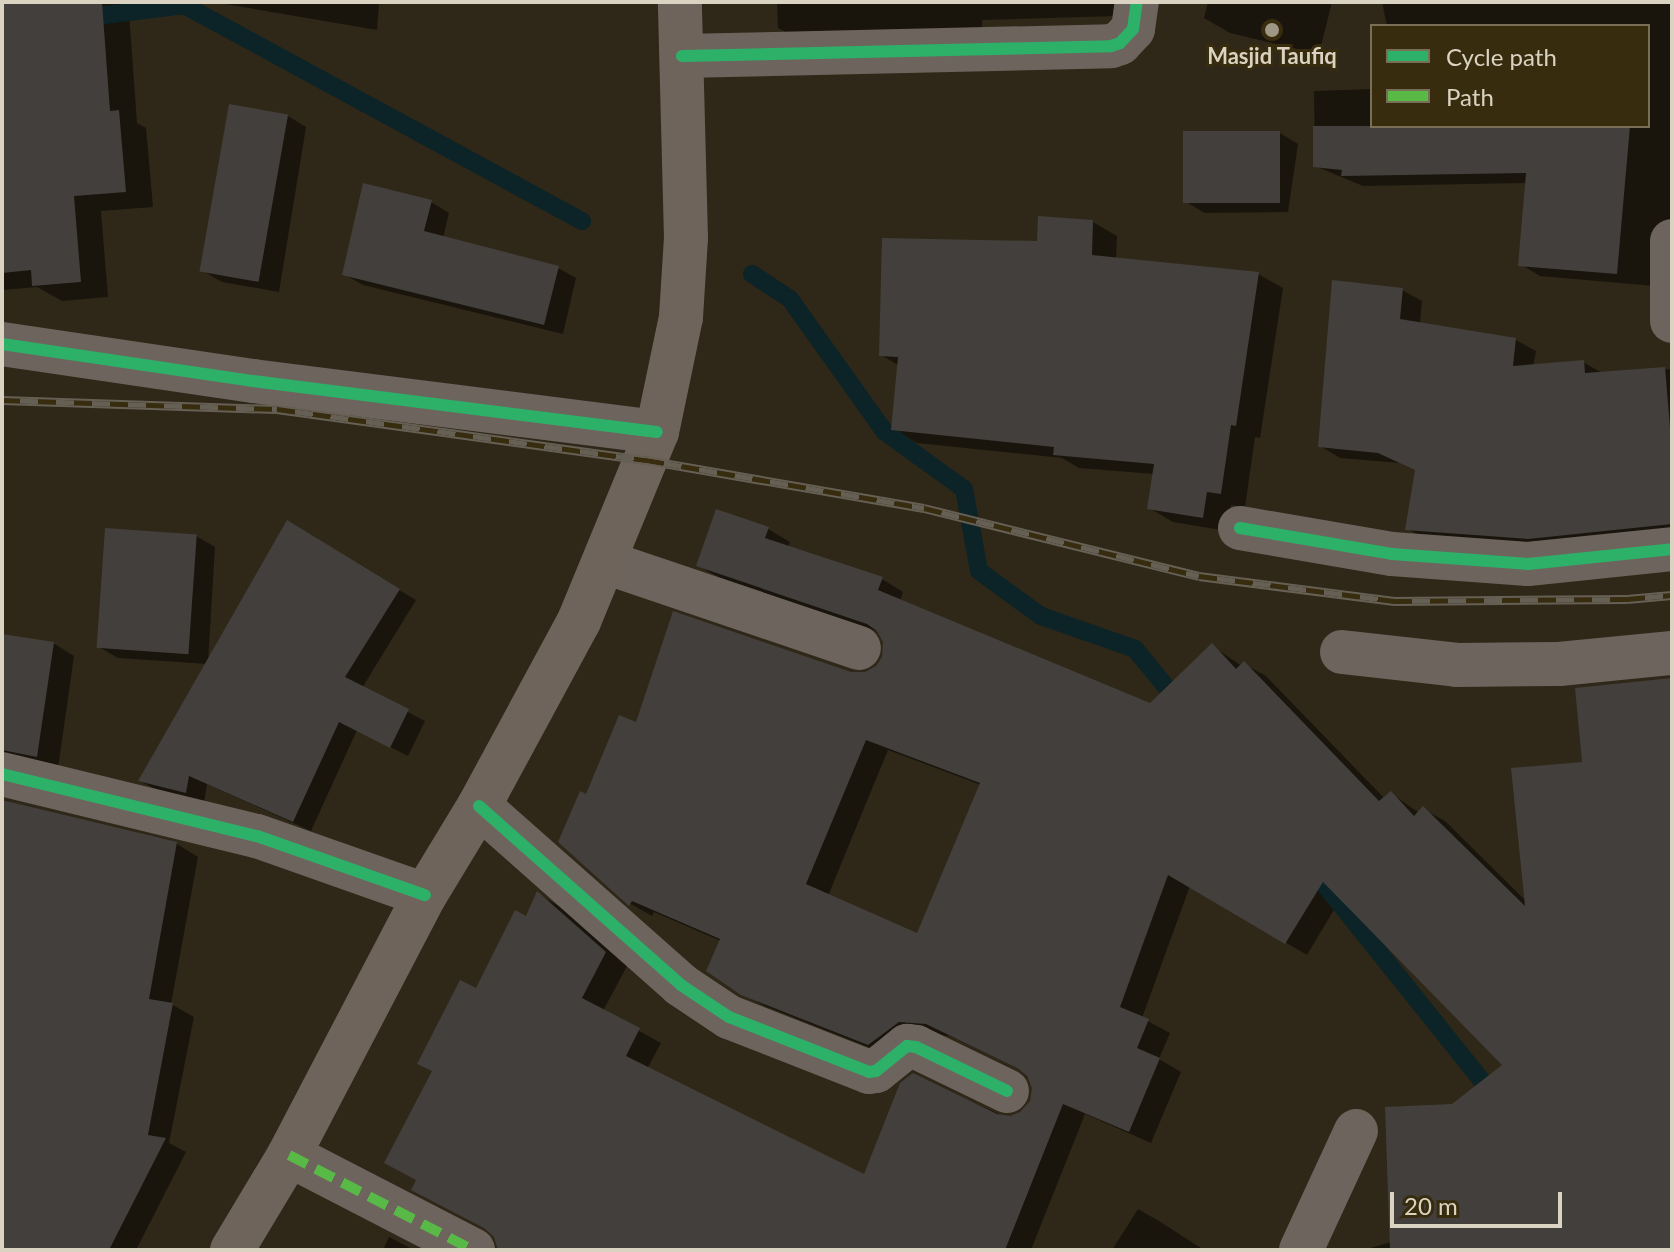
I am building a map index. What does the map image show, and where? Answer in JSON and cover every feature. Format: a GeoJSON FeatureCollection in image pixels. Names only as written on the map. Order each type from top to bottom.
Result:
{"type":"FeatureCollection","features":[{"type":"Feature","properties":{"kind":"main road"},"geometry":{"type":"LineString","coordinates":[[232,1250],[289,1155],[425,895],[479,806],[579,621],[657,432],[681,317],[686,238],[680,2]]}},
{"type":"Feature","properties":{"kind":"street"},"geometry":{"type":"LineString","coordinates":[[682,56],[1111,46],[1127,38],[1133,29],[1137,2]]}},
{"type":"Feature","properties":{"kind":"street"},"geometry":{"type":"LineString","coordinates":[[1672,241],[1672,321]]}},
{"type":"Feature","properties":{"kind":"street"},"geometry":{"type":"LineString","coordinates":[[2,344],[253,381],[657,432]]}},
{"type":"Feature","properties":{"kind":"street"},"geometry":{"type":"LineString","coordinates":[[1240,528],[1392,554],[1528,564],[1672,549]]}},
{"type":"Feature","properties":{"kind":"street"},"geometry":{"type":"LineString","coordinates":[[605,562],[859,648]]}},
{"type":"Feature","properties":{"kind":"street"},"geometry":{"type":"LineString","coordinates":[[1342,652],[1457,665],[1559,664],[1672,653]]}},
{"type":"Feature","properties":{"kind":"street"},"geometry":{"type":"LineString","coordinates":[[2,774],[257,836],[425,895]]}},
{"type":"Feature","properties":{"kind":"street"},"geometry":{"type":"LineString","coordinates":[[479,806],[681,985],[729,1017],[869,1072],[876,1071],[907,1046],[916,1047],[1007,1091]]}},
{"type":"Feature","properties":{"kind":"street"},"geometry":{"type":"LineString","coordinates":[[1301,1250],[1356,1131]]}},
{"type":"Feature","properties":{"kind":"street"},"geometry":{"type":"LineString","coordinates":[[289,1155],[473,1250]]}},
{"type":"Feature","properties":{"kind":"building"},"geometry":{"type":"Polygon","coordinates":[[[2,2],[102,2],[110,111],[119,110],[126,192],[74,196],[81,282],[32,286],[31,270],[2,273],[2,2]]]}},
{"type":"Feature","properties":{"kind":"building"},"geometry":{"type":"Polygon","coordinates":[[[229,104],[288,114],[259,282],[199,271],[229,104]]]}},
{"type":"Feature","properties":{"kind":"building"},"geometry":{"type":"Polygon","coordinates":[[[1313,126],[1630,128],[1617,274],[1518,266],[1526,173],[1341,176],[1342,170],[1313,167],[1313,126]]]}},
{"type":"Feature","properties":{"kind":"building"},"geometry":{"type":"Polygon","coordinates":[[[1183,131],[1280,131],[1280,203],[1183,203],[1183,131]]]}},
{"type":"Feature","properties":{"kind":"building"},"geometry":{"type":"Polygon","coordinates":[[[363,183],[432,200],[424,231],[559,266],[544,325],[342,275],[363,183]]]}},
{"type":"Feature","properties":{"kind":"building"},"geometry":{"type":"Polygon","coordinates":[[[1038,216],[1093,220],[1092,255],[1259,272],[1236,426],[1231,425],[1221,494],[1207,492],[1203,518],[1147,509],[1154,464],[1053,455],[1054,447],[891,430],[898,357],[879,356],[882,238],[1037,241],[1038,216]]]}},
{"type":"Feature","properties":{"kind":"building"},"geometry":{"type":"Polygon","coordinates":[[[1332,280],[1403,288],[1400,319],[1516,338],[1513,366],[1584,360],[1585,373],[1665,367],[1672,452],[1672,524],[1528,539],[1405,530],[1415,470],[1378,453],[1318,447],[1332,280]]]}},
{"type":"Feature","properties":{"kind":"building"},"geometry":{"type":"Polygon","coordinates":[[[716,509],[769,527],[765,538],[883,577],[878,590],[1150,703],[1212,643],[1236,669],[1244,661],[1379,801],[1391,791],[1414,816],[1423,806],[1525,906],[1511,768],[1582,762],[1575,688],[1672,678],[1672,1250],[1390,1250],[1385,1107],[1452,1104],[1502,1065],[1323,882],[1285,944],[1168,875],[1120,1007],[1149,1019],[1137,1048],[1160,1058],[1129,1132],[1063,1104],[1005,1250],[498,1250],[494,1237],[484,1228],[411,1190],[416,1180],[384,1163],[432,1071],[417,1064],[460,980],[476,988],[515,910],[526,916],[537,891],[606,952],[582,998],[640,1028],[626,1056],[864,1174],[900,1083],[913,1073],[997,1114],[1010,1116],[1020,1112],[1030,1101],[1032,1088],[1027,1076],[1019,1069],[926,1024],[899,1022],[868,1045],[741,995],[706,971],[720,939],[632,901],[629,906],[558,842],[580,791],[586,794],[619,715],[636,722],[673,611],[851,672],[865,672],[876,666],[882,657],[883,642],[877,631],[867,624],[696,566],[716,509]],[[866,740],[806,884],[917,933],[980,783],[866,740]]]}},
{"type":"Feature","properties":{"kind":"building"},"geometry":{"type":"Polygon","coordinates":[[[287,520],[400,589],[345,677],[409,709],[390,748],[339,722],[293,822],[189,776],[186,793],[138,781],[287,520]]]}},
{"type":"Feature","properties":{"kind":"building"},"geometry":{"type":"Polygon","coordinates":[[[105,528],[197,534],[188,654],[97,648],[105,528]]]}},
{"type":"Feature","properties":{"kind":"building"},"geometry":{"type":"Polygon","coordinates":[[[2,634],[54,642],[37,757],[2,750],[2,634]]]}},
{"type":"Feature","properties":{"kind":"building"},"geometry":{"type":"Polygon","coordinates":[[[2,800],[177,842],[149,999],[173,1003],[148,1135],[166,1138],[109,1250],[2,1250],[2,800]]]}},
{"type":"Feature","properties":{"kind":"waterway"},"geometry":{"type":"LineString","coordinates":[[81,18],[184,5],[582,221]]}},
{"type":"Feature","properties":{"kind":"waterway"},"geometry":{"type":"LineString","coordinates":[[752,274],[790,299],[885,432],[964,489],[979,571],[1041,616],[1135,649],[1181,705]]}},
{"type":"Feature","properties":{"kind":"waterway"},"geometry":{"type":"LineString","coordinates":[[1309,865],[1496,1098]]}},
{"type":"Feature","properties":{"kind":"railway"},"geometry":{"type":"LineString","coordinates":[[2,400],[277,409],[646,460],[924,508],[1199,576],[1394,601],[1627,599],[1672,595]]}},
{"type":"Feature","properties":{"kind":"marked path"},"geometry":{"type":"LineString","coordinates":[[289,1155],[473,1250]]}},
{"type":"Feature","properties":{"kind":"cycle path"},"geometry":{"type":"LineString","coordinates":[[682,56],[1111,46],[1120,43],[1133,29],[1137,2]]}},
{"type":"Feature","properties":{"kind":"cycle path"},"geometry":{"type":"LineString","coordinates":[[2,344],[253,381],[657,432]]}},
{"type":"Feature","properties":{"kind":"cycle path"},"geometry":{"type":"LineString","coordinates":[[1240,528],[1392,554],[1528,564],[1672,549]]}},
{"type":"Feature","properties":{"kind":"cycle path"},"geometry":{"type":"LineString","coordinates":[[2,774],[257,836],[425,895]]}},
{"type":"Feature","properties":{"kind":"cycle path"},"geometry":{"type":"LineString","coordinates":[[479,806],[681,985],[729,1017],[869,1072],[876,1071],[907,1046],[916,1047],[1007,1091]]}},
{"type":"Feature","properties":{"kind":"place","name":"Masjid Taufiq"},"geometry":{"type":"Point","coordinates":[1272,30]}}]}
